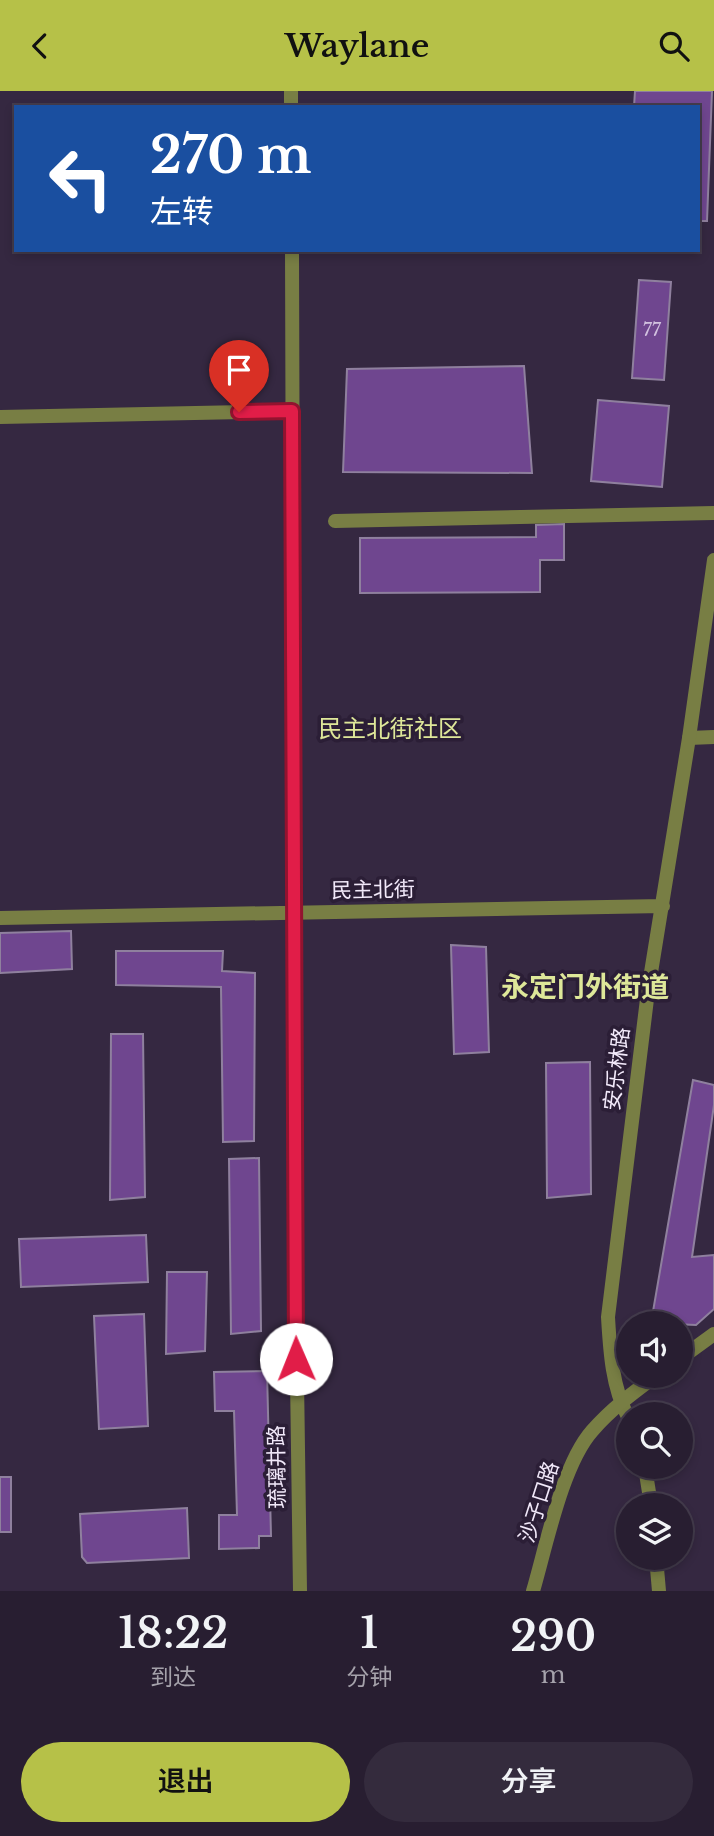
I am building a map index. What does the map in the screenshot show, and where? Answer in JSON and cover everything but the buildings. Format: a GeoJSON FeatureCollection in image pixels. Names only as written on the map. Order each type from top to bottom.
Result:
{"type":"FeatureCollection","features":[{"type":"Feature","properties":{"kind":"street","name":"琉璃井路"},"geometry":{"type":"LineString","coordinates":[[292,252],[296,1307],[300,1591]]}},
{"type":"Feature","properties":{"kind":"street"},"geometry":{"type":"LineString","coordinates":[[0,417],[292,411]]}},
{"type":"Feature","properties":{"kind":"street"},"geometry":{"type":"LineString","coordinates":[[335,520],[714,513]]}},
{"type":"Feature","properties":{"kind":"street","name":"安乐林路"},"geometry":{"type":"LineString","coordinates":[[620,1402],[611,1357],[608,1317],[648,991],[689,738],[714,560]]}},
{"type":"Feature","properties":{"kind":"street"},"geometry":{"type":"LineString","coordinates":[[689,738],[714,737]]}},
{"type":"Feature","properties":{"kind":"street","name":"民主北街"},"geometry":{"type":"LineString","coordinates":[[0,918],[663,906]]}},
{"type":"Feature","properties":{"kind":"street"},"geometry":{"type":"LineString","coordinates":[[693,1349],[714,1334]]}},
{"type":"Feature","properties":{"kind":"street","name":"沙子口路"},"geometry":{"type":"LineString","coordinates":[[620,1402],[639,1388]]}},
{"type":"Feature","properties":{"kind":"street","name":"沙子口路"},"geometry":{"type":"LineString","coordinates":[[533,1591],[568,1473],[590,1433],[616,1406]]}},
{"type":"Feature","properties":{"kind":"street"},"geometry":{"type":"LineString","coordinates":[[657,1570],[659,1591]]}},
{"type":"Feature","properties":{"kind":"district","name":"民主北街社区"},"geometry":{"type":"Point","coordinates":[390,728]}},
{"type":"Feature","properties":{"kind":"district","name":"永定门外街道"},"geometry":{"type":"Point","coordinates":[585,987]}},
{"type":"Feature","properties":{"kind":"route"},"geometry":{"type":"LineString","coordinates":[[239,412],[292,411],[296,1359]]}}]}
